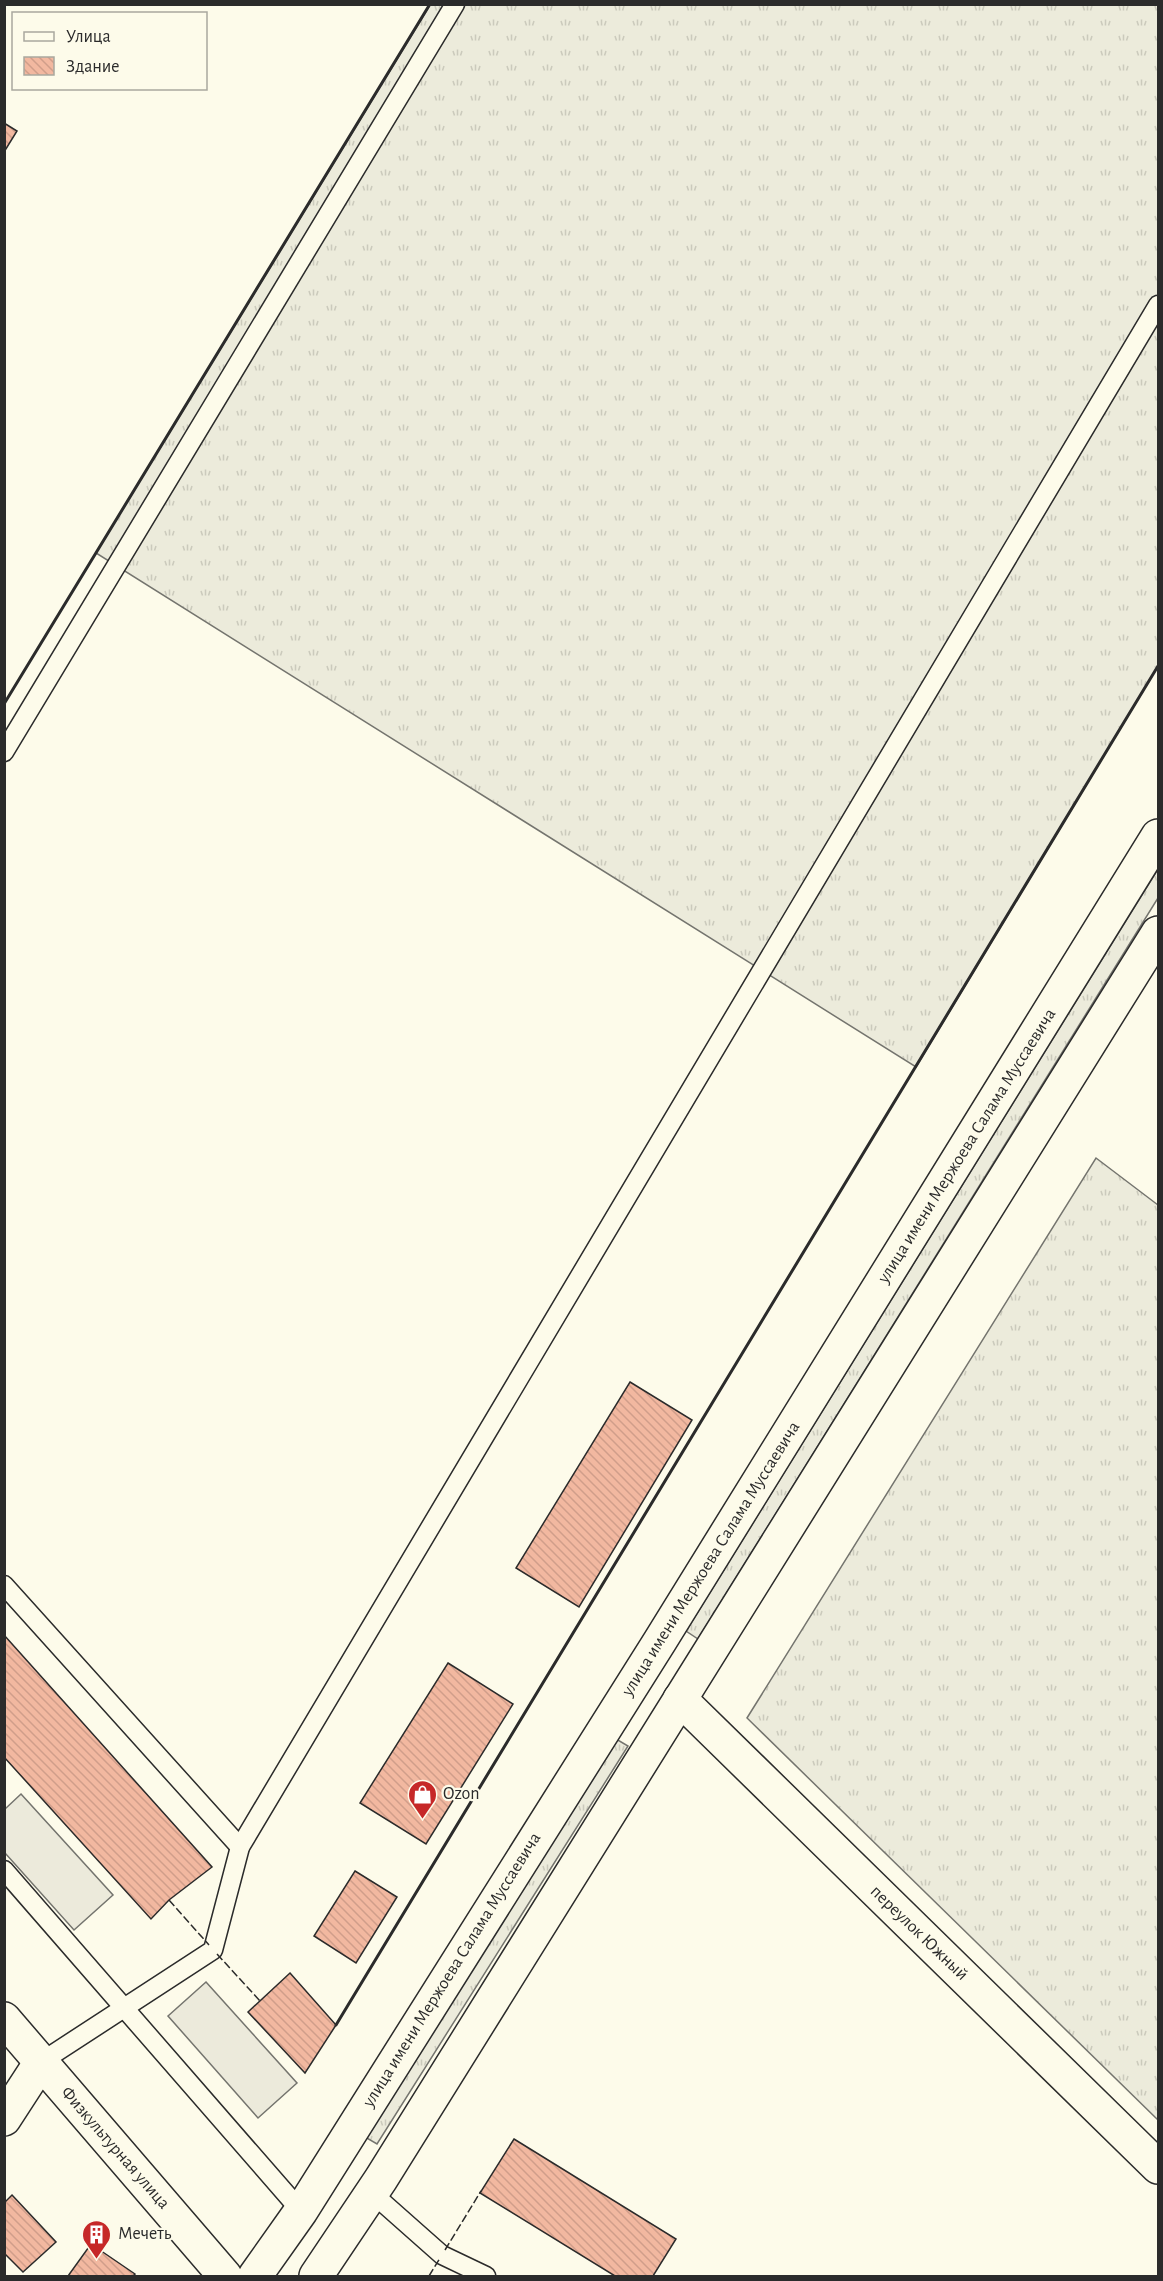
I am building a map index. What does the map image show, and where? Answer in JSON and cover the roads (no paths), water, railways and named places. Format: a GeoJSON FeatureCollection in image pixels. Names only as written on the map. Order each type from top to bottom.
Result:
{"type":"FeatureCollection","features":[{"type":"Feature","properties":{"kind":"street","name":"улица имени Мержоева Салама Муссаевича"},"geometry":{"type":"LineString","coordinates":[[255,2277],[301,2211],[660,1641],[1158,836]]}},
{"type":"Feature","properties":{"kind":"street"},"geometry":{"type":"LineString","coordinates":[[316,2277],[372,2193],[1158,933]]}},
{"type":"Feature","properties":{"kind":"street","name":"переулок Южный"},"geometry":{"type":"LineString","coordinates":[[680,1699],[1158,2167]]}},
{"type":"Feature","properties":{"kind":"street","name":"Физкультурная улица"},"geometry":{"type":"LineString","coordinates":[[4,2019],[225,2277]]}},
{"type":"Feature","properties":{"kind":"street"},"geometry":{"type":"LineString","coordinates":[[4,2118],[41,2062]]}},
{"type":"Feature","properties":{"kind":"lane"},"geometry":{"type":"LineString","coordinates":[[4,752],[455,4]]}},
{"type":"Feature","properties":{"kind":"lane"},"geometry":{"type":"LineString","coordinates":[[41,2062],[213,1950],[240,1847],[1158,305]]}},
{"type":"Feature","properties":{"kind":"lane"},"geometry":{"type":"LineString","coordinates":[[4,1585],[240,1847]]}},
{"type":"Feature","properties":{"kind":"lane"},"geometry":{"type":"LineString","coordinates":[[4,1870],[301,2211]]}},
{"type":"Feature","properties":{"kind":"lane"},"geometry":{"type":"LineString","coordinates":[[372,2193],[442,2255],[486,2277]]}},
{"type":"Feature","properties":{"kind":"place","name":"Ozon"},"geometry":{"type":"Point","coordinates":[422,1820]}},
{"type":"Feature","properties":{"kind":"place","name":"Мечеть"},"geometry":{"type":"Point","coordinates":[97,2260]}}]}
